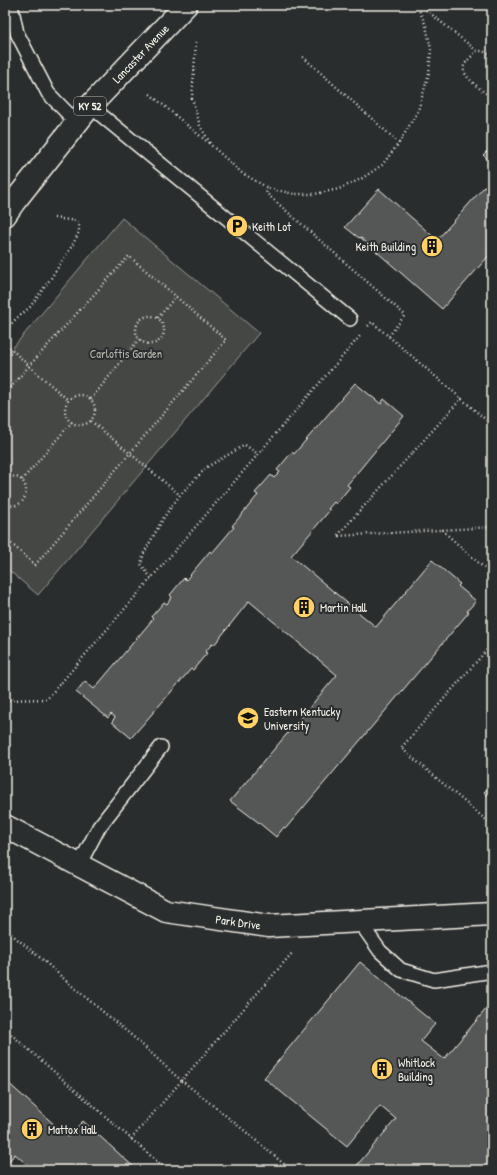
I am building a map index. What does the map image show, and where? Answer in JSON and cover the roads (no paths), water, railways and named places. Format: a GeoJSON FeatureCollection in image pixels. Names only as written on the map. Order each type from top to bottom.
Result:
{"type":"FeatureCollection","features":[{"type":"Feature","properties":{"kind":"street","name":"Lancaster Avenue"},"geometry":{"type":"LineString","coordinates":[[5,215],[90,106],[186,5]]}},
{"type":"Feature","properties":{"kind":"street","name":"Park Drive"},"geometry":{"type":"LineString","coordinates":[[5,826],[166,911],[269,926],[492,914]]}},
{"type":"Feature","properties":{"kind":"lane"},"geometry":{"type":"LineString","coordinates":[[10,5],[17,33],[48,93],[77,123]]}},
{"type":"Feature","properties":{"kind":"lane"},"geometry":{"type":"LineString","coordinates":[[90,106],[350,319]]}},
{"type":"Feature","properties":{"kind":"lane"},"geometry":{"type":"LineString","coordinates":[[79,864],[99,827],[161,747]]}},
{"type":"Feature","properties":{"kind":"lane"},"geometry":{"type":"LineString","coordinates":[[359,921],[380,951],[401,970],[434,980],[492,971]]}},
{"type":"Feature","properties":{"kind":"place","name":"Keith Lot"},"geometry":{"type":"Point","coordinates":[237,226]}},
{"type":"Feature","properties":{"kind":"place","name":"Keith Building"},"geometry":{"type":"Point","coordinates":[432,246]}},
{"type":"Feature","properties":{"kind":"place","name":"Martin Hall"},"geometry":{"type":"Point","coordinates":[304,607]}},
{"type":"Feature","properties":{"kind":"place","name":"Eastern Kentucky University"},"geometry":{"type":"Point","coordinates":[248,718]}},
{"type":"Feature","properties":{"kind":"place","name":"Whitlock Building"},"geometry":{"type":"Point","coordinates":[382,1069]}},
{"type":"Feature","properties":{"kind":"place","name":"Mattox Hall"},"geometry":{"type":"Point","coordinates":[32,1129]}},
{"type":"Feature","properties":{"kind":"park label","name":"Carloftis Garden"},"geometry":{"type":"Point","coordinates":[126,353]}}]}
